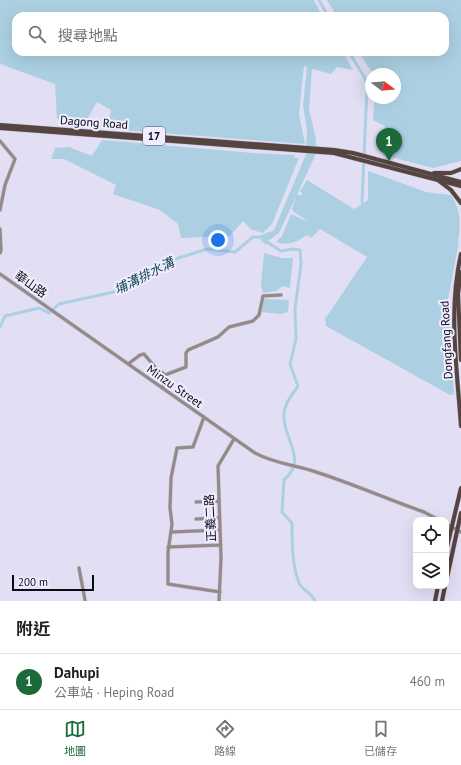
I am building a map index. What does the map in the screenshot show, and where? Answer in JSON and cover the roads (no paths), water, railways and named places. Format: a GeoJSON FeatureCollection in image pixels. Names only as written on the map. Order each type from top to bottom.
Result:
{"type":"FeatureCollection","features":[{"type":"Feature","properties":{"kind":"main road","name":"Dagong Road"},"geometry":{"type":"LineString","coordinates":[[0,125],[99,134]]}},
{"type":"Feature","properties":{"kind":"main road","name":"Dagong Road"},"geometry":{"type":"LineString","coordinates":[[0,128],[316,150],[364,158],[426,174]]}},
{"type":"Feature","properties":{"kind":"main road"},"geometry":{"type":"LineString","coordinates":[[426,174],[450,173],[461,169]]}},
{"type":"Feature","properties":{"kind":"main road"},"geometry":{"type":"LineString","coordinates":[[426,174],[441,182],[451,190],[461,203]]}},
{"type":"Feature","properties":{"kind":"main road","name":"17"},"geometry":{"type":"LineString","coordinates":[[426,174],[461,182]]}},
{"type":"Feature","properties":{"kind":"main road","name":"17"},"geometry":{"type":"LineString","coordinates":[[426,174],[461,186]]}},
{"type":"Feature","properties":{"kind":"main road","name":"Dongfang Road"},"geometry":{"type":"LineString","coordinates":[[461,254],[455,283],[454,308],[461,426]]}},
{"type":"Feature","properties":{"kind":"main road","name":"Dongfang Road"},"geometry":{"type":"LineString","coordinates":[[461,272],[458,302],[461,360]]}},
{"type":"Feature","properties":{"kind":"main road"},"geometry":{"type":"LineString","coordinates":[[449,539],[461,488]]}},
{"type":"Feature","properties":{"kind":"main road"},"geometry":{"type":"LineString","coordinates":[[449,570],[459,531],[461,513]]}},
{"type":"Feature","properties":{"kind":"main road"},"geometry":{"type":"LineString","coordinates":[[435,601],[437,589]]}},
{"type":"Feature","properties":{"kind":"main road"},"geometry":{"type":"LineString","coordinates":[[442,601],[444,589]]}},
{"type":"Feature","properties":{"kind":"street"},"geometry":{"type":"LineString","coordinates":[[0,141],[15,159],[5,185],[0,210]]}},
{"type":"Feature","properties":{"kind":"street"},"geometry":{"type":"LineString","coordinates":[[0,229],[2,250],[0,254]]}},
{"type":"Feature","properties":{"kind":"street","name":"華山路"},"geometry":{"type":"LineString","coordinates":[[0,274],[56,312]]}},
{"type":"Feature","properties":{"kind":"street"},"geometry":{"type":"LineString","coordinates":[[165,375],[186,368],[186,353],[192,348],[218,337],[229,327],[253,321],[259,315],[262,296],[281,295]]}},
{"type":"Feature","properties":{"kind":"street","name":"Minzu Street"},"geometry":{"type":"LineString","coordinates":[[56,312],[234,439],[265,458],[302,468],[424,512],[433,517]]}},
{"type":"Feature","properties":{"kind":"street"},"geometry":{"type":"LineString","coordinates":[[128,364],[140,355],[144,354],[154,367],[165,375]]}},
{"type":"Feature","properties":{"kind":"street"},"geometry":{"type":"LineString","coordinates":[[162,388],[165,375]]}},
{"type":"Feature","properties":{"kind":"street"},"geometry":{"type":"LineString","coordinates":[[204,417],[193,447],[177,448],[176,452],[172,478],[170,508],[171,532],[168,547],[168,584],[220,592]]}},
{"type":"Feature","properties":{"kind":"street","name":"正義二路"},"geometry":{"type":"LineString","coordinates":[[219,601],[221,545],[218,501],[218,466],[234,439]]}},
{"type":"Feature","properties":{"kind":"street"},"geometry":{"type":"LineString","coordinates":[[196,502],[218,501]]}},
{"type":"Feature","properties":{"kind":"street"},"geometry":{"type":"LineString","coordinates":[[196,519],[219,518]]}},
{"type":"Feature","properties":{"kind":"street"},"geometry":{"type":"LineString","coordinates":[[449,526],[459,531]]}},
{"type":"Feature","properties":{"kind":"street"},"geometry":{"type":"LineString","coordinates":[[171,532],[220,530]]}},
{"type":"Feature","properties":{"kind":"street"},"geometry":{"type":"LineString","coordinates":[[168,547],[221,545]]}},
{"type":"Feature","properties":{"kind":"street"},"geometry":{"type":"LineString","coordinates":[[79,568],[85,600]]}},
{"type":"Feature","properties":{"kind":"water"},"geometry":{"type":"Polygon","coordinates":[[[0,0],[314,0],[320,12],[12,12],[12,56],[345,56],[353,70],[337,67],[331,74],[312,69],[309,109],[316,139],[315,156],[279,233],[268,241],[266,245],[260,239],[261,236],[268,236],[274,230],[306,154],[307,130],[303,105],[307,67],[304,66],[299,114],[305,144],[108,129],[111,110],[97,102],[84,125],[71,118],[57,119],[55,84],[0,64],[0,0]]]}},
{"type":"Feature","properties":{"kind":"water"},"geometry":{"type":"Polygon","coordinates":[[[327,0],[461,0],[461,161],[433,168],[383,155],[385,126],[373,120],[374,104],[401,104],[401,68],[369,68],[361,56],[449,56],[449,12],[334,12],[327,0]]]}},
{"type":"Feature","properties":{"kind":"water"},"geometry":{"type":"Polygon","coordinates":[[[102,140],[295,155],[294,158],[299,158],[272,224],[263,233],[252,230],[243,221],[230,236],[181,238],[178,224],[160,210],[113,194],[116,185],[64,159],[51,159],[55,148],[69,147],[92,156],[102,140]]]}},
{"type":"Feature","properties":{"kind":"water"},"geometry":{"type":"Polygon","coordinates":[[[368,171],[426,192],[451,195],[457,206],[460,223],[459,242],[448,299],[454,394],[450,395],[326,326],[325,319],[367,257],[320,229],[311,238],[307,235],[292,243],[284,244],[276,242],[282,236],[291,214],[310,223],[292,209],[297,194],[301,196],[302,193],[300,191],[307,180],[354,209],[368,200],[368,171]]]}},
{"type":"Feature","properties":{"kind":"water"},"geometry":{"type":"Polygon","coordinates":[[[264,253],[282,258],[293,258],[290,288],[283,286],[276,291],[263,293],[261,285],[264,253]]]}},
{"type":"Feature","properties":{"kind":"water"},"geometry":{"type":"Polygon","coordinates":[[[264,299],[289,300],[288,312],[281,314],[260,312],[264,299]]]}},
{"type":"Feature","properties":{"kind":"waterway"},"geometry":{"type":"LineString","coordinates":[[319,0],[326,12]]}},
{"type":"Feature","properties":{"kind":"waterway"},"geometry":{"type":"LineString","coordinates":[[351,56],[365,78],[367,87],[362,202],[364,206]]}},
{"type":"Feature","properties":{"kind":"waterway","name":"埔溝排水溝"},"geometry":{"type":"LineString","coordinates":[[0,327],[5,316],[39,308],[49,313],[59,304],[114,292],[143,279],[154,269],[166,262],[207,249],[235,252],[253,237],[260,237],[274,232]]}},
{"type":"Feature","properties":{"kind":"waterway"},"geometry":{"type":"LineString","coordinates":[[264,240],[281,251],[292,249],[300,250],[301,264],[295,309],[296,339],[290,364],[298,386],[288,400],[284,413],[285,426],[295,457],[291,472],[284,480],[282,512],[292,523],[292,546],[299,583],[302,588],[314,598],[315,601]]}},
{"type":"Feature","properties":{"kind":"place","name":"Dahupi"},"geometry":{"type":"Point","coordinates":[389,161]}}]}
